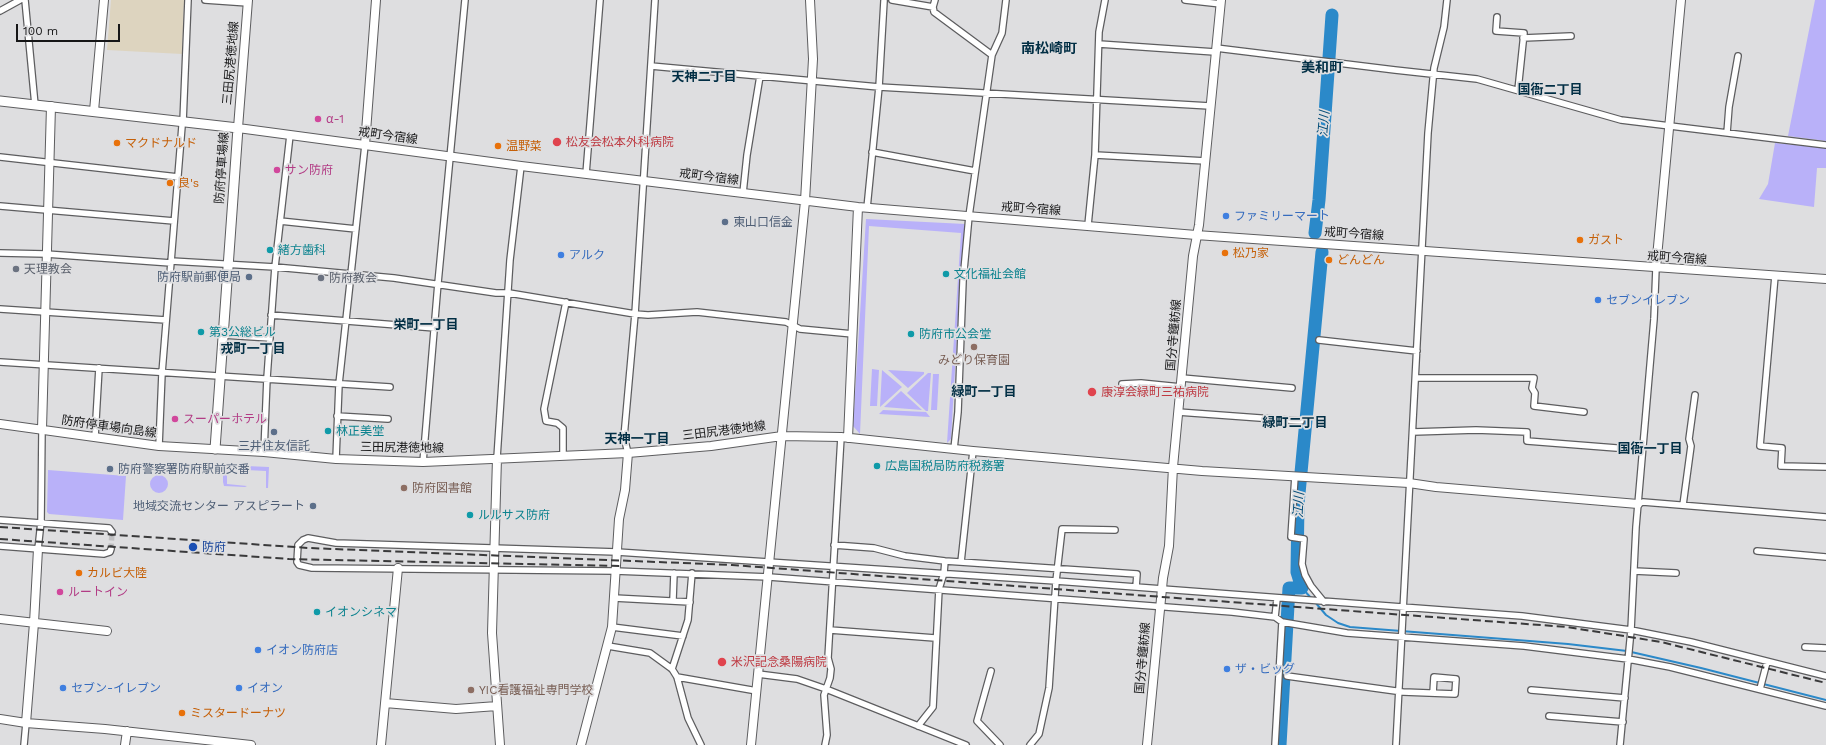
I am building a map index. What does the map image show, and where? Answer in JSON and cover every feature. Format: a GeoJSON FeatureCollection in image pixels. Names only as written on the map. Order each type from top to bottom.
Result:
{"type":"FeatureCollection","features":[{"type":"Feature","properties":{"kind":"main road","name":"防府停車場線"},"geometry":{"type":"LineString","coordinates":[[1,100],[94,111],[182,124],[238,128],[215,449]]}},
{"type":"Feature","properties":{"kind":"street"},"geometry":{"type":"LineString","coordinates":[[0,11],[20,0]]}},
{"type":"Feature","properties":{"kind":"street"},"geometry":{"type":"LineString","coordinates":[[25,0],[35,105]]}},
{"type":"Feature","properties":{"kind":"street"},"geometry":{"type":"LineString","coordinates":[[94,111],[104,0]]}},
{"type":"Feature","properties":{"kind":"street"},"geometry":{"type":"LineString","coordinates":[[159,446],[162,373],[182,124],[188,0]]}},
{"type":"Feature","properties":{"kind":"street"},"geometry":{"type":"LineString","coordinates":[[205,0],[248,2]]}},
{"type":"Feature","properties":{"kind":"street"},"geometry":{"type":"LineString","coordinates":[[336,459],[339,384],[365,145],[376,0]]}},
{"type":"Feature","properties":{"kind":"street"},"geometry":{"type":"LineString","coordinates":[[423,462],[465,0]]}},
{"type":"Feature","properties":{"kind":"street"},"geometry":{"type":"LineString","coordinates":[[586,174],[600,0]]}},
{"type":"Feature","properties":{"kind":"street"},"geometry":{"type":"LineString","coordinates":[[581,745],[612,627],[619,519],[628,453],[624,437],[635,314],[655,0]]}},
{"type":"Feature","properties":{"kind":"street"},"geometry":{"type":"LineString","coordinates":[[810,0],[813,80],[805,201],[782,436],[844,438],[973,451],[1173,468],[1409,483],[1436,487],[1638,504],[1643,502],[1826,517]]}},
{"type":"Feature","properties":{"kind":"street"},"geometry":{"type":"LineString","coordinates":[[867,208],[879,87],[883,0]]}},
{"type":"Feature","properties":{"kind":"street"},"geometry":{"type":"LineString","coordinates":[[892,0],[933,7]]}},
{"type":"Feature","properties":{"kind":"street"},"geometry":{"type":"LineString","coordinates":[[934,0],[934,12],[992,55]]}},
{"type":"Feature","properties":{"kind":"street"},"geometry":{"type":"LineString","coordinates":[[954,449],[958,412],[963,281],[969,216],[992,55],[1002,33],[1006,0]]}},
{"type":"Feature","properties":{"kind":"street"},"geometry":{"type":"LineString","coordinates":[[1088,225],[1095,155],[1099,32],[1105,0]]}},
{"type":"Feature","properties":{"kind":"street"},"geometry":{"type":"LineString","coordinates":[[1185,0],[1221,2]]}},
{"type":"Feature","properties":{"kind":"street"},"geometry":{"type":"LineString","coordinates":[[1396,745],[1402,607],[1416,378],[1428,133],[1433,74],[1444,27],[1447,0]]}},
{"type":"Feature","properties":{"kind":"street"},"geometry":{"type":"LineString","coordinates":[[1620,745],[1631,630],[1638,504],[1654,320],[1656,268],[1681,0]]}},
{"type":"Feature","properties":{"kind":"street","name":"三田尻港徳地線"},"geometry":{"type":"LineString","coordinates":[[238,128],[248,2]]}},
{"type":"Feature","properties":{"kind":"street","name":"国分寺鐘紡線"},"geometry":{"type":"LineString","coordinates":[[1147,745],[1160,605],[1169,546],[1173,468],[1178,412],[1196,235],[1206,161],[1221,2]]}},
{"type":"Feature","properties":{"kind":"street"},"geometry":{"type":"LineString","coordinates":[[1497,17],[1496,31],[1524,33],[1518,90]]}},
{"type":"Feature","properties":{"kind":"street"},"geometry":{"type":"LineString","coordinates":[[1523,38],[1571,36]]}},
{"type":"Feature","properties":{"kind":"street"},"geometry":{"type":"LineString","coordinates":[[1099,44],[1216,50],[1477,79],[1621,120],[1826,145]]}},
{"type":"Feature","properties":{"kind":"street"},"geometry":{"type":"LineString","coordinates":[[1727,133],[1729,106],[1738,56]]}},
{"type":"Feature","properties":{"kind":"street"},"geometry":{"type":"LineString","coordinates":[[651,66],[879,87],[1210,106]]}},
{"type":"Feature","properties":{"kind":"street"},"geometry":{"type":"LineString","coordinates":[[743,193],[747,155],[760,76]]}},
{"type":"Feature","properties":{"kind":"street"},"geometry":{"type":"LineString","coordinates":[[24,745],[41,522],[48,162],[51,106]]}},
{"type":"Feature","properties":{"kind":"street","name":"戒町今宿線"},"geometry":{"type":"LineString","coordinates":[[238,128],[521,166],[867,208],[1196,235],[1826,279]]}},
{"type":"Feature","properties":{"kind":"street"},"geometry":{"type":"LineString","coordinates":[[264,452],[271,315],[290,135]]}},
{"type":"Feature","properties":{"kind":"street"},"geometry":{"type":"LineString","coordinates":[[872,152],[975,171]]}},
{"type":"Feature","properties":{"kind":"street"},"geometry":{"type":"LineString","coordinates":[[1095,155],[1206,161]]}},
{"type":"Feature","properties":{"kind":"street"},"geometry":{"type":"LineString","coordinates":[[0,157],[178,177]]}},
{"type":"Feature","properties":{"kind":"street"},"geometry":{"type":"LineString","coordinates":[[500,745],[492,633],[497,458],[510,260],[521,166]]}},
{"type":"Feature","properties":{"kind":"street"},"geometry":{"type":"LineString","coordinates":[[0,206],[174,221]]}},
{"type":"Feature","properties":{"kind":"street"},"geometry":{"type":"LineString","coordinates":[[825,745],[827,736],[824,695],[830,678],[831,669],[828,658],[834,545],[853,334],[858,207]]}},
{"type":"Feature","properties":{"kind":"street"},"geometry":{"type":"LineString","coordinates":[[280,220],[356,229]]}},
{"type":"Feature","properties":{"kind":"street"},"geometry":{"type":"LineString","coordinates":[[0,253],[46,254],[228,264],[351,273],[496,293],[509,293],[635,314],[648,315],[697,312],[786,322],[800,329],[853,334]]}},
{"type":"Feature","properties":{"kind":"street"},"geometry":{"type":"LineString","coordinates":[[1775,276],[1760,446],[1782,448],[1781,466],[1826,467]]}},
{"type":"Feature","properties":{"kind":"street"},"geometry":{"type":"LineString","coordinates":[[563,456],[563,428],[558,423],[546,421],[544,409],[566,302]]}},
{"type":"Feature","properties":{"kind":"street"},"geometry":{"type":"LineString","coordinates":[[0,309],[166,320]]}},
{"type":"Feature","properties":{"kind":"street"},"geometry":{"type":"LineString","coordinates":[[271,315],[435,328]]}},
{"type":"Feature","properties":{"kind":"street"},"geometry":{"type":"LineString","coordinates":[[223,335],[270,338]]}},
{"type":"Feature","properties":{"kind":"street"},"geometry":{"type":"LineString","coordinates":[[1319,340],[1417,351]]}},
{"type":"Feature","properties":{"kind":"street"},"geometry":{"type":"LineString","coordinates":[[0,362],[220,376],[260,380],[267,378],[390,387]]}},
{"type":"Feature","properties":{"kind":"street"},"geometry":{"type":"LineString","coordinates":[[95,437],[99,368]]}},
{"type":"Feature","properties":{"kind":"street"},"geometry":{"type":"LineString","coordinates":[[1182,378],[1292,388]]}},
{"type":"Feature","properties":{"kind":"street"},"geometry":{"type":"LineString","coordinates":[[1416,378],[1534,378],[1532,388],[1535,393],[1534,406],[1584,412]]}},
{"type":"Feature","properties":{"kind":"street"},"geometry":{"type":"LineString","coordinates":[[1122,384],[1141,383],[1181,387]]}},
{"type":"Feature","properties":{"kind":"street"},"geometry":{"type":"LineString","coordinates":[[1683,505],[1690,452],[1689,439],[1695,395]]}},
{"type":"Feature","properties":{"kind":"street"},"geometry":{"type":"LineString","coordinates":[[1178,412],[1301,421]]}},
{"type":"Feature","properties":{"kind":"street"},"geometry":{"type":"LineString","coordinates":[[337,416],[388,419]]}},
{"type":"Feature","properties":{"kind":"street","name":"防府停車場向島線"},"geometry":{"type":"LineString","coordinates":[[0,424],[159,446],[215,449]]}},
{"type":"Feature","properties":{"kind":"street"},"geometry":{"type":"LineString","coordinates":[[1413,432],[1476,430],[1527,432],[1527,441],[1642,450]]}},
{"type":"Feature","properties":{"kind":"street","name":"三田尻港徳地線"},"geometry":{"type":"LineString","coordinates":[[215,449],[336,459],[423,462],[628,453],[711,446],[782,436],[752,745]]}},
{"type":"Feature","properties":{"kind":"street"},"geometry":{"type":"LineString","coordinates":[[961,562],[973,451]]}},
{"type":"Feature","properties":{"kind":"street"},"geometry":{"type":"LineString","coordinates":[[1295,476],[1291,537],[1304,539],[1302,564],[1305,575],[1311,586],[1324,602]]}},
{"type":"Feature","properties":{"kind":"street"},"geometry":{"type":"LineString","coordinates":[[0,520],[109,528],[112,532]]}},
{"type":"Feature","properties":{"kind":"street"},"geometry":{"type":"LineString","coordinates":[[1030,745],[1039,734],[1049,688],[1056,581],[1062,529],[1115,530]]}},
{"type":"Feature","properties":{"kind":"street"},"geometry":{"type":"LineString","coordinates":[[1826,676],[1690,642],[1631,630],[1566,620],[1056,581],[617,552],[336,543],[308,538],[303,540],[298,546],[297,562],[303,567],[339,569],[398,568],[692,573],[832,581],[1160,605],[1275,616],[1282,622],[1347,633],[1531,647],[1628,659],[1670,667],[1826,706]]}},
{"type":"Feature","properties":{"kind":"street"},"geometry":{"type":"LineString","coordinates":[[834,545],[874,548],[905,556],[945,561],[1137,574],[1136,587]]}},
{"type":"Feature","properties":{"kind":"street"},"geometry":{"type":"LineString","coordinates":[[0,546],[104,554],[107,554],[111,549]]}},
{"type":"Feature","properties":{"kind":"street"},"geometry":{"type":"LineString","coordinates":[[1756,551],[1826,558]]}},
{"type":"Feature","properties":{"kind":"street"},"geometry":{"type":"LineString","coordinates":[[918,726],[932,707],[939,589],[944,573],[945,561]]}},
{"type":"Feature","properties":{"kind":"street"},"geometry":{"type":"LineString","coordinates":[[381,745],[398,568]]}},
{"type":"Feature","properties":{"kind":"street"},"geometry":{"type":"LineString","coordinates":[[1634,572],[1676,573]]}},
{"type":"Feature","properties":{"kind":"street"},"geometry":{"type":"LineString","coordinates":[[673,600],[674,573]]}},
{"type":"Feature","properties":{"kind":"street"},"geometry":{"type":"LineString","coordinates":[[672,669],[688,620],[692,573]]}},
{"type":"Feature","properties":{"kind":"street"},"geometry":{"type":"LineString","coordinates":[[614,598],[690,602]]}},
{"type":"Feature","properties":{"kind":"street"},"geometry":{"type":"LineString","coordinates":[[1275,616],[1277,599]]}},
{"type":"Feature","properties":{"kind":"street"},"geometry":{"type":"LineString","coordinates":[[0,619],[107,631]]}},
{"type":"Feature","properties":{"kind":"street"},"geometry":{"type":"LineString","coordinates":[[1275,745],[1282,622]]}},
{"type":"Feature","properties":{"kind":"street"},"geometry":{"type":"LineString","coordinates":[[612,627],[683,636]]}},
{"type":"Feature","properties":{"kind":"street"},"geometry":{"type":"LineString","coordinates":[[830,630],[935,638]]}},
{"type":"Feature","properties":{"kind":"street"},"geometry":{"type":"LineString","coordinates":[[608,646],[650,653],[672,669],[677,677],[688,718],[701,745]]}},
{"type":"Feature","properties":{"kind":"street"},"geometry":{"type":"LineString","coordinates":[[1805,647],[1826,648]]}},
{"type":"Feature","properties":{"kind":"street"},"geometry":{"type":"LineString","coordinates":[[1760,689],[1767,662]]}},
{"type":"Feature","properties":{"kind":"street"},"geometry":{"type":"LineString","coordinates":[[991,672],[977,721],[1000,745]]}},
{"type":"Feature","properties":{"kind":"street"},"geometry":{"type":"LineString","coordinates":[[758,674],[797,680],[826,689],[966,745]]}},
{"type":"Feature","properties":{"kind":"street"},"geometry":{"type":"LineString","coordinates":[[1287,676],[1398,691],[1433,693],[1455,694],[1456,679],[1434,677],[1433,693]]}},
{"type":"Feature","properties":{"kind":"street"},"geometry":{"type":"LineString","coordinates":[[677,677],[757,691]]}},
{"type":"Feature","properties":{"kind":"street"},"geometry":{"type":"LineString","coordinates":[[1531,690],[1625,698]]}},
{"type":"Feature","properties":{"kind":"street"},"geometry":{"type":"LineString","coordinates":[[385,703],[456,709],[497,706]]}},
{"type":"Feature","properties":{"kind":"street"},"geometry":{"type":"LineString","coordinates":[[1549,716],[1622,722]]}},
{"type":"Feature","properties":{"kind":"street"},"geometry":{"type":"LineString","coordinates":[[0,719],[26,723],[127,731],[251,745]]}},
{"type":"Feature","properties":{"kind":"street"},"geometry":{"type":"LineString","coordinates":[[125,745],[127,731]]}},
{"type":"Feature","properties":{"kind":"shaded area"},"geometry":{"type":"Polygon","coordinates":[[[111,0],[184,0],[182,54],[107,50],[111,0]]]}},
{"type":"Feature","properties":{"kind":"shaded area"},"geometry":{"type":"Polygon","coordinates":[[[1815,0],[1826,0],[1826,141],[1788,136],[1815,0]]]}},
{"type":"Feature","properties":{"kind":"shaded area"},"geometry":{"type":"Polygon","coordinates":[[[1775,143],[1826,148],[1826,168],[1817,168],[1814,207],[1759,199],[1768,184],[1775,143]]]}},
{"type":"Feature","properties":{"kind":"shaded area"},"geometry":{"type":"Polygon","coordinates":[[[866,219],[965,224],[960,281],[951,439],[947,443],[961,233],[869,226],[860,434],[853,426],[866,219]]]}},
{"type":"Feature","properties":{"kind":"shaded area"},"geometry":{"type":"Polygon","coordinates":[[[872,369],[879,370],[877,406],[870,406],[872,369]]]}},
{"type":"Feature","properties":{"kind":"shaded area"},"geometry":{"type":"Polygon","coordinates":[[[882,370],[902,387],[880,407],[882,370]]]}},
{"type":"Feature","properties":{"kind":"shaded area"},"geometry":{"type":"Polygon","coordinates":[[[888,370],[924,372],[924,374],[908,388],[888,370]]]}},
{"type":"Feature","properties":{"kind":"shaded area"},"geometry":{"type":"Polygon","coordinates":[[[928,373],[931,373],[928,411],[926,411],[907,393],[928,373]]]}},
{"type":"Feature","properties":{"kind":"shaded area"},"geometry":{"type":"Polygon","coordinates":[[[933,374],[939,374],[937,410],[931,410],[933,374]]]}},
{"type":"Feature","properties":{"kind":"shaded area"},"geometry":{"type":"Polygon","coordinates":[[[901,391],[922,410],[884,407],[901,391]]]}},
{"type":"Feature","properties":{"kind":"shaded area"},"geometry":{"type":"Polygon","coordinates":[[[883,410],[926,412],[930,417],[879,414],[883,410]]]}},
{"type":"Feature","properties":{"kind":"shaded area"},"geometry":{"type":"Polygon","coordinates":[[[223,465],[269,467],[268,488],[266,488],[266,471],[227,469],[227,484],[247,486],[224,486],[223,465]]]}},
{"type":"Feature","properties":{"kind":"shaded area"},"geometry":{"type":"Polygon","coordinates":[[[48,470],[126,476],[123,520],[49,514],[47,512],[48,470]]]}},
{"type":"Feature","properties":{"kind":"shaded area"},"geometry":{"type":"Polygon","coordinates":[[[159,475],[165,478],[168,484],[165,490],[159,493],[153,490],[150,484],[153,478],[159,475]]]}},
{"type":"Feature","properties":{"kind":"waterway","name":"江川"},"geometry":{"type":"LineString","coordinates":[[1315,233],[1319,200],[1332,15]]}},
{"type":"Feature","properties":{"kind":"waterway","name":"江川"},"geometry":{"type":"LineString","coordinates":[[1280,745],[1289,588],[1302,588],[1297,572],[1298,504],[1322,252]]}},
{"type":"Feature","properties":{"kind":"waterway"},"geometry":{"type":"LineString","coordinates":[[1302,588],[1312,599]]}},
{"type":"Feature","properties":{"kind":"waterway"},"geometry":{"type":"LineString","coordinates":[[1315,602],[1326,615],[1338,623],[1350,627],[1568,644],[1627,651],[1826,700]]}},
{"type":"Feature","properties":{"kind":"tunnel"},"geometry":{"type":"LineString","coordinates":[[111,549],[112,532]]}},
{"type":"Feature","properties":{"kind":"railway"},"geometry":{"type":"LineString","coordinates":[[0,527],[309,548],[732,565],[1567,627],[1661,642],[1826,683]]}},
{"type":"Feature","properties":{"kind":"railway"},"geometry":{"type":"LineString","coordinates":[[0,539],[289,559],[622,566]]}},
{"type":"Feature","properties":{"kind":"place","name":"α-1"},"geometry":{"type":"Point","coordinates":[318,119]}},
{"type":"Feature","properties":{"kind":"place","name":"松友会松本外科病院"},"geometry":{"type":"Point","coordinates":[557,142]}},
{"type":"Feature","properties":{"kind":"place","name":"マクドナルド"},"geometry":{"type":"Point","coordinates":[117,143]}},
{"type":"Feature","properties":{"kind":"place","name":"温野菜"},"geometry":{"type":"Point","coordinates":[498,146]}},
{"type":"Feature","properties":{"kind":"place","name":"サン防府"},"geometry":{"type":"Point","coordinates":[277,170]}},
{"type":"Feature","properties":{"kind":"place","name":"良's"},"geometry":{"type":"Point","coordinates":[170,183]}},
{"type":"Feature","properties":{"kind":"place","name":"ファミリーマート"},"geometry":{"type":"Point","coordinates":[1226,216]}},
{"type":"Feature","properties":{"kind":"place","name":"東山口信金"},"geometry":{"type":"Point","coordinates":[725,222]}},
{"type":"Feature","properties":{"kind":"place","name":"ガスト"},"geometry":{"type":"Point","coordinates":[1580,240]}},
{"type":"Feature","properties":{"kind":"place","name":"緒方歯科"},"geometry":{"type":"Point","coordinates":[270,250]}},
{"type":"Feature","properties":{"kind":"place","name":"松乃家"},"geometry":{"type":"Point","coordinates":[1225,253]}},
{"type":"Feature","properties":{"kind":"place","name":"アルク"},"geometry":{"type":"Point","coordinates":[561,255]}},
{"type":"Feature","properties":{"kind":"place","name":"どんどん"},"geometry":{"type":"Point","coordinates":[1329,260]}},
{"type":"Feature","properties":{"kind":"place","name":"天理教会"},"geometry":{"type":"Point","coordinates":[16,269]}},
{"type":"Feature","properties":{"kind":"place","name":"文化福祉会館"},"geometry":{"type":"Point","coordinates":[946,274]}},
{"type":"Feature","properties":{"kind":"place","name":"防府駅前郵便局"},"geometry":{"type":"Point","coordinates":[249,277]}},
{"type":"Feature","properties":{"kind":"place","name":"防府教会"},"geometry":{"type":"Point","coordinates":[321,278]}},
{"type":"Feature","properties":{"kind":"place","name":"セブンイレブン"},"geometry":{"type":"Point","coordinates":[1598,300]}},
{"type":"Feature","properties":{"kind":"place","name":"第3公総ビル"},"geometry":{"type":"Point","coordinates":[201,332]}},
{"type":"Feature","properties":{"kind":"place","name":"防府市公会堂"},"geometry":{"type":"Point","coordinates":[911,334]}},
{"type":"Feature","properties":{"kind":"place","name":"みどり保育園"},"geometry":{"type":"Point","coordinates":[974,347]}},
{"type":"Feature","properties":{"kind":"place","name":"康淳会緑町三祐病院"},"geometry":{"type":"Point","coordinates":[1092,392]}},
{"type":"Feature","properties":{"kind":"place","name":"スーパーホテル"},"geometry":{"type":"Point","coordinates":[175,419]}},
{"type":"Feature","properties":{"kind":"place","name":"林正美堂"},"geometry":{"type":"Point","coordinates":[328,431]}},
{"type":"Feature","properties":{"kind":"place","name":"三井住友信託"},"geometry":{"type":"Point","coordinates":[274,432]}},
{"type":"Feature","properties":{"kind":"place","name":"広島国税局防府税務署"},"geometry":{"type":"Point","coordinates":[877,466]}},
{"type":"Feature","properties":{"kind":"place","name":"防府警察署防府駅前交番"},"geometry":{"type":"Point","coordinates":[110,469]}},
{"type":"Feature","properties":{"kind":"place","name":"防府図書館"},"geometry":{"type":"Point","coordinates":[404,488]}},
{"type":"Feature","properties":{"kind":"place","name":"地域交流センター アスピラート"},"geometry":{"type":"Point","coordinates":[313,506]}},
{"type":"Feature","properties":{"kind":"place","name":"ルルサス防府"},"geometry":{"type":"Point","coordinates":[470,515]}},
{"type":"Feature","properties":{"kind":"place","name":"防府"},"geometry":{"type":"Point","coordinates":[193,547]}},
{"type":"Feature","properties":{"kind":"place","name":"カルビ大陸"},"geometry":{"type":"Point","coordinates":[79,573]}},
{"type":"Feature","properties":{"kind":"place","name":"ルートイン"},"geometry":{"type":"Point","coordinates":[60,592]}},
{"type":"Feature","properties":{"kind":"place","name":"イオンシネマ"},"geometry":{"type":"Point","coordinates":[317,612]}},
{"type":"Feature","properties":{"kind":"place","name":"イオン防府店"},"geometry":{"type":"Point","coordinates":[258,650]}},
{"type":"Feature","properties":{"kind":"place","name":"米沢記念桑陽病院"},"geometry":{"type":"Point","coordinates":[722,662]}},
{"type":"Feature","properties":{"kind":"place","name":"ザ・ビッグ"},"geometry":{"type":"Point","coordinates":[1227,669]}},
{"type":"Feature","properties":{"kind":"place","name":"セブン-イレブン"},"geometry":{"type":"Point","coordinates":[63,688]}},
{"type":"Feature","properties":{"kind":"place","name":"イオン"},"geometry":{"type":"Point","coordinates":[239,688]}},
{"type":"Feature","properties":{"kind":"place","name":"YIC看護福祉専門学校"},"geometry":{"type":"Point","coordinates":[471,690]}},
{"type":"Feature","properties":{"kind":"place","name":"ミスタードーナツ"},"geometry":{"type":"Point","coordinates":[182,713]}},
{"type":"Feature","properties":{"kind":"district","name":"南松崎町"},"geometry":{"type":"Point","coordinates":[1049,49]}},
{"type":"Feature","properties":{"kind":"district","name":"美和町"},"geometry":{"type":"Point","coordinates":[1322,68]}},
{"type":"Feature","properties":{"kind":"district","name":"天神二丁目"},"geometry":{"type":"Point","coordinates":[704,77]}},
{"type":"Feature","properties":{"kind":"district","name":"国衙二丁目"},"geometry":{"type":"Point","coordinates":[1550,90]}},
{"type":"Feature","properties":{"kind":"district","name":"栄町一丁目"},"geometry":{"type":"Point","coordinates":[426,325]}},
{"type":"Feature","properties":{"kind":"district","name":"戎町一丁目"},"geometry":{"type":"Point","coordinates":[253,349]}},
{"type":"Feature","properties":{"kind":"district","name":"緑町一丁目"},"geometry":{"type":"Point","coordinates":[984,392]}},
{"type":"Feature","properties":{"kind":"district","name":"緑町二丁目"},"geometry":{"type":"Point","coordinates":[1295,423]}},
{"type":"Feature","properties":{"kind":"district","name":"天神一丁目"},"geometry":{"type":"Point","coordinates":[637,439]}},
{"type":"Feature","properties":{"kind":"district","name":"国衙一丁目"},"geometry":{"type":"Point","coordinates":[1650,449]}}]}
